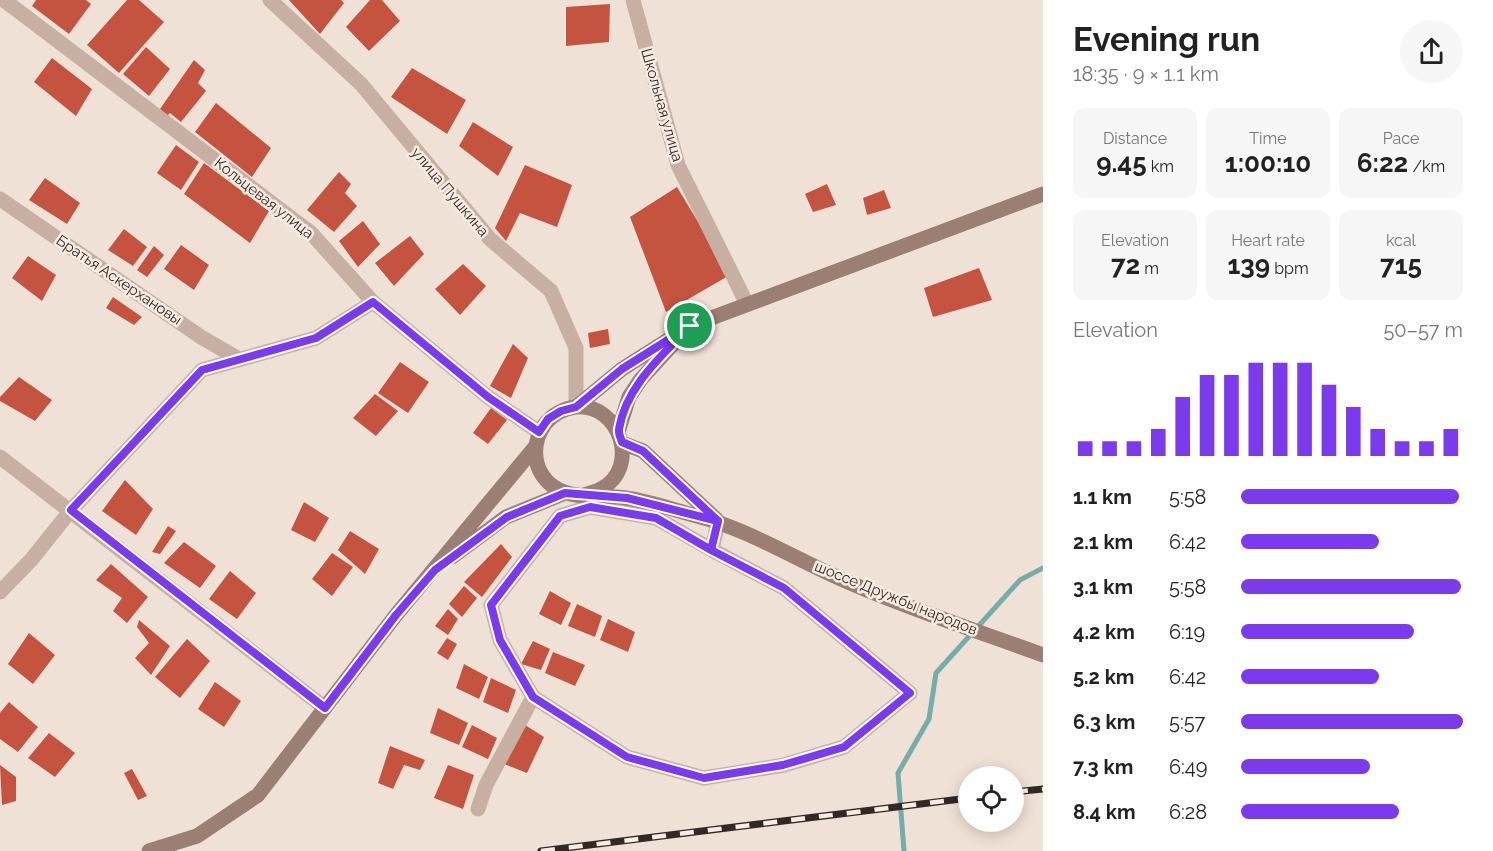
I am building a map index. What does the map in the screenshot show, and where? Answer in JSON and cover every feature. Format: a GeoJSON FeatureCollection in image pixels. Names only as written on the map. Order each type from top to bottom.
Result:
{"type":"FeatureCollection","features":[{"type":"Feature","properties":{"kind":"main road"},"geometry":{"type":"LineString","coordinates":[[576,407],[622,369],[690,326],[1043,194]]}},
{"type":"Feature","properties":{"kind":"main road"},"geometry":{"type":"LineString","coordinates":[[584,495],[602,489],[616,476],[623,457],[620,437],[629,397],[641,379],[690,326]]}},
{"type":"Feature","properties":{"kind":"main road"},"geometry":{"type":"LineString","coordinates":[[149,851],[197,836],[258,795],[396,615],[435,570],[537,440],[548,419],[561,411],[576,407],[591,409],[604,415],[620,437],[643,451],[718,521]]}},
{"type":"Feature","properties":{"kind":"main road"},"geometry":{"type":"LineString","coordinates":[[537,440],[538,466],[548,483],[565,493],[627,498],[718,521]]}},
{"type":"Feature","properties":{"kind":"main road"},"geometry":{"type":"LineString","coordinates":[[435,570],[507,517],[565,493]]}},
{"type":"Feature","properties":{"kind":"main road","name":"шоссе Дружбы народов"},"geometry":{"type":"LineString","coordinates":[[718,521],[855,585],[1043,654]]}},
{"type":"Feature","properties":{"kind":"street","name":"Кольцевая улица"},"geometry":{"type":"LineString","coordinates":[[4,0],[311,233],[373,302],[537,440]]}},
{"type":"Feature","properties":{"kind":"street","name":"улица Пушкина"},"geometry":{"type":"LineString","coordinates":[[270,0],[361,84],[490,239],[551,291],[576,348],[576,407]]}},
{"type":"Feature","properties":{"kind":"street","name":"Школьная улица"},"geometry":{"type":"LineString","coordinates":[[633,0],[678,165],[747,304]]}},
{"type":"Feature","properties":{"kind":"street","name":"Братья Аскерхановы"},"geometry":{"type":"LineString","coordinates":[[0,199],[201,337],[239,359]]}},
{"type":"Feature","properties":{"kind":"street"},"geometry":{"type":"LineString","coordinates":[[0,592],[31,560],[71,510],[202,370],[316,338],[373,302]]}},
{"type":"Feature","properties":{"kind":"street"},"geometry":{"type":"LineString","coordinates":[[0,457],[325,708]]}},
{"type":"Feature","properties":{"kind":"street"},"geometry":{"type":"LineString","coordinates":[[590,507],[656,518],[711,550],[784,588],[910,693],[844,747],[783,765],[704,778],[627,757],[533,697],[500,640],[491,605],[560,516],[590,507]]}},
{"type":"Feature","properties":{"kind":"street"},"geometry":{"type":"LineString","coordinates":[[711,550],[718,521]]}},
{"type":"Feature","properties":{"kind":"street"},"geometry":{"type":"LineString","coordinates":[[478,809],[486,785],[533,697]]}},
{"type":"Feature","properties":{"kind":"building"},"geometry":{"type":"Polygon","coordinates":[[[36,0],[86,0],[91,4],[69,34],[32,6],[36,0]]]}},
{"type":"Feature","properties":{"kind":"building"},"geometry":{"type":"Polygon","coordinates":[[[127,0],[139,0],[164,22],[119,73],[87,45],[127,0]]]}},
{"type":"Feature","properties":{"kind":"building"},"geometry":{"type":"Polygon","coordinates":[[[289,0],[341,0],[344,3],[320,34],[289,0]]]}},
{"type":"Feature","properties":{"kind":"building"},"geometry":{"type":"Polygon","coordinates":[[[370,0],[382,0],[400,21],[369,51],[346,27],[370,0]]]}},
{"type":"Feature","properties":{"kind":"building"},"geometry":{"type":"Polygon","coordinates":[[[610,4],[609,42],[566,46],[566,7],[610,4]]]}},
{"type":"Feature","properties":{"kind":"building"},"geometry":{"type":"Polygon","coordinates":[[[146,47],[170,69],[149,96],[123,74],[146,47]]]}},
{"type":"Feature","properties":{"kind":"building"},"geometry":{"type":"Polygon","coordinates":[[[52,58],[92,89],[76,116],[34,82],[52,58]]]}},
{"type":"Feature","properties":{"kind":"building"},"geometry":{"type":"Polygon","coordinates":[[[194,60],[205,70],[198,83],[206,91],[181,122],[170,113],[167,116],[160,109],[194,60]]]}},
{"type":"Feature","properties":{"kind":"building"},"geometry":{"type":"Polygon","coordinates":[[[412,68],[466,100],[447,134],[391,97],[412,68]]]}},
{"type":"Feature","properties":{"kind":"building"},"geometry":{"type":"Polygon","coordinates":[[[216,103],[271,148],[252,177],[195,132],[216,103]]]}},
{"type":"Feature","properties":{"kind":"building"},"geometry":{"type":"Polygon","coordinates":[[[473,122],[513,147],[498,176],[459,146],[473,122]]]}},
{"type":"Feature","properties":{"kind":"building"},"geometry":{"type":"Polygon","coordinates":[[[176,145],[199,162],[181,190],[157,173],[176,145]]]}},
{"type":"Feature","properties":{"kind":"building"},"geometry":{"type":"Polygon","coordinates":[[[204,163],[269,211],[250,243],[184,194],[204,163]]]}},
{"type":"Feature","properties":{"kind":"building"},"geometry":{"type":"Polygon","coordinates":[[[525,165],[572,185],[557,227],[520,213],[506,241],[495,228],[525,165]]]}},
{"type":"Feature","properties":{"kind":"building"},"geometry":{"type":"Polygon","coordinates":[[[339,172],[351,184],[345,193],[357,206],[334,232],[307,210],[339,172]]]}},
{"type":"Feature","properties":{"kind":"building"},"geometry":{"type":"Polygon","coordinates":[[[45,178],[80,203],[67,224],[29,200],[45,178]]]}},
{"type":"Feature","properties":{"kind":"building"},"geometry":{"type":"Polygon","coordinates":[[[827,184],[836,205],[813,212],[805,194],[827,184]]]}},
{"type":"Feature","properties":{"kind":"building"},"geometry":{"type":"Polygon","coordinates":[[[677,187],[730,275],[666,312],[630,217],[677,187]]]}},
{"type":"Feature","properties":{"kind":"building"},"geometry":{"type":"Polygon","coordinates":[[[884,190],[891,208],[867,215],[863,198],[884,190]]]}},
{"type":"Feature","properties":{"kind":"building"},"geometry":{"type":"Polygon","coordinates":[[[363,221],[380,244],[358,267],[339,241],[363,221]]]}},
{"type":"Feature","properties":{"kind":"building"},"geometry":{"type":"Polygon","coordinates":[[[124,229],[147,247],[133,266],[108,250],[124,229]]]}},
{"type":"Feature","properties":{"kind":"building"},"geometry":{"type":"Polygon","coordinates":[[[410,236],[424,254],[394,286],[375,263],[410,236]]]}},
{"type":"Feature","properties":{"kind":"building"},"geometry":{"type":"Polygon","coordinates":[[[181,245],[209,265],[194,290],[164,269],[181,245]]]}},
{"type":"Feature","properties":{"kind":"building"},"geometry":{"type":"Polygon","coordinates":[[[154,246],[164,255],[147,277],[137,270],[154,246]]]}},
{"type":"Feature","properties":{"kind":"building"},"geometry":{"type":"Polygon","coordinates":[[[28,256],[56,275],[42,301],[12,278],[28,256]]]}},
{"type":"Feature","properties":{"kind":"building"},"geometry":{"type":"Polygon","coordinates":[[[463,264],[486,286],[460,315],[435,289],[463,264]]]}},
{"type":"Feature","properties":{"kind":"building"},"geometry":{"type":"Polygon","coordinates":[[[979,268],[992,300],[933,317],[924,288],[979,268]]]}},
{"type":"Feature","properties":{"kind":"building"},"geometry":{"type":"Polygon","coordinates":[[[113,297],[142,317],[134,325],[106,308],[113,297]]]}},
{"type":"Feature","properties":{"kind":"building"},"geometry":{"type":"Polygon","coordinates":[[[608,329],[610,344],[590,348],[588,333],[608,329]]]}},
{"type":"Feature","properties":{"kind":"building"},"geometry":{"type":"Polygon","coordinates":[[[513,344],[528,358],[511,398],[490,386],[513,344]]]}},
{"type":"Feature","properties":{"kind":"building"},"geometry":{"type":"Polygon","coordinates":[[[400,362],[429,382],[408,413],[378,393],[400,362]]]}},
{"type":"Feature","properties":{"kind":"building"},"geometry":{"type":"Polygon","coordinates":[[[19,377],[52,400],[35,421],[0,401],[0,397],[19,377]]]}},
{"type":"Feature","properties":{"kind":"building"},"geometry":{"type":"Polygon","coordinates":[[[375,394],[398,411],[376,436],[353,418],[375,394]]]}},
{"type":"Feature","properties":{"kind":"building"},"geometry":{"type":"Polygon","coordinates":[[[491,408],[507,420],[488,444],[473,433],[491,408]]]}},
{"type":"Feature","properties":{"kind":"building"},"geometry":{"type":"Polygon","coordinates":[[[125,480],[153,509],[136,535],[102,511],[125,480]]]}},
{"type":"Feature","properties":{"kind":"building"},"geometry":{"type":"Polygon","coordinates":[[[304,502],[329,518],[315,542],[291,530],[304,502]]]}},
{"type":"Feature","properties":{"kind":"building"},"geometry":{"type":"Polygon","coordinates":[[[168,526],[176,531],[160,554],[152,552],[168,526]]]}},
{"type":"Feature","properties":{"kind":"building"},"geometry":{"type":"Polygon","coordinates":[[[350,531],[379,549],[365,574],[338,550],[350,531]]]}},
{"type":"Feature","properties":{"kind":"building"},"geometry":{"type":"Polygon","coordinates":[[[184,542],[216,566],[200,588],[164,563],[184,542]]]}},
{"type":"Feature","properties":{"kind":"building"},"geometry":{"type":"Polygon","coordinates":[[[501,544],[512,557],[482,597],[464,582],[501,544]]]}},
{"type":"Feature","properties":{"kind":"building"},"geometry":{"type":"Polygon","coordinates":[[[332,553],[353,567],[332,596],[312,579],[332,553]]]}},
{"type":"Feature","properties":{"kind":"building"},"geometry":{"type":"Polygon","coordinates":[[[111,564],[148,597],[127,623],[113,611],[122,598],[96,580],[111,564]]]}},
{"type":"Feature","properties":{"kind":"building"},"geometry":{"type":"Polygon","coordinates":[[[230,571],[256,593],[237,619],[209,599],[230,571]]]}},
{"type":"Feature","properties":{"kind":"building"},"geometry":{"type":"Polygon","coordinates":[[[464,586],[477,598],[462,617],[449,604],[464,586]]]}},
{"type":"Feature","properties":{"kind":"building"},"geometry":{"type":"Polygon","coordinates":[[[550,591],[571,603],[561,625],[539,614],[550,591]]]}},
{"type":"Feature","properties":{"kind":"building"},"geometry":{"type":"Polygon","coordinates":[[[577,604],[602,616],[595,637],[568,626],[577,604]]]}},
{"type":"Feature","properties":{"kind":"building"},"geometry":{"type":"Polygon","coordinates":[[[448,609],[458,619],[448,635],[435,626],[448,609]]]}},
{"type":"Feature","properties":{"kind":"building"},"geometry":{"type":"Polygon","coordinates":[[[608,619],[635,632],[628,652],[600,640],[608,619]]]}},
{"type":"Feature","properties":{"kind":"building"},"geometry":{"type":"Polygon","coordinates":[[[139,620],[170,646],[151,675],[135,658],[149,643],[137,627],[139,620]]]}},
{"type":"Feature","properties":{"kind":"building"},"geometry":{"type":"Polygon","coordinates":[[[29,633],[55,655],[33,684],[8,664],[29,633]]]}},
{"type":"Feature","properties":{"kind":"building"},"geometry":{"type":"Polygon","coordinates":[[[447,638],[457,644],[448,660],[437,653],[447,638]]]}},
{"type":"Feature","properties":{"kind":"building"},"geometry":{"type":"Polygon","coordinates":[[[187,639],[210,661],[180,698],[155,677],[187,639]]]}},
{"type":"Feature","properties":{"kind":"building"},"geometry":{"type":"Polygon","coordinates":[[[533,641],[550,649],[541,670],[521,664],[533,641]]]}},
{"type":"Feature","properties":{"kind":"building"},"geometry":{"type":"Polygon","coordinates":[[[553,652],[585,665],[575,686],[545,673],[553,652]]]}},
{"type":"Feature","properties":{"kind":"building"},"geometry":{"type":"Polygon","coordinates":[[[464,664],[488,677],[479,699],[456,688],[464,664]]]}},
{"type":"Feature","properties":{"kind":"building"},"geometry":{"type":"Polygon","coordinates":[[[491,678],[516,690],[508,713],[483,702],[491,678]]]}},
{"type":"Feature","properties":{"kind":"building"},"geometry":{"type":"Polygon","coordinates":[[[215,682],[241,701],[224,727],[198,709],[215,682]]]}},
{"type":"Feature","properties":{"kind":"building"},"geometry":{"type":"Polygon","coordinates":[[[9,702],[38,727],[18,752],[0,739],[0,713],[9,702]]]}},
{"type":"Feature","properties":{"kind":"building"},"geometry":{"type":"Polygon","coordinates":[[[438,708],[468,723],[459,745],[430,733],[438,708]]]}},
{"type":"Feature","properties":{"kind":"building"},"geometry":{"type":"Polygon","coordinates":[[[522,723],[544,737],[527,773],[504,764],[522,723]]]}},
{"type":"Feature","properties":{"kind":"building"},"geometry":{"type":"Polygon","coordinates":[[[472,725],[497,738],[488,759],[462,747],[472,725]]]}},
{"type":"Feature","properties":{"kind":"building"},"geometry":{"type":"Polygon","coordinates":[[[49,733],[75,753],[55,777],[28,758],[49,733]]]}},
{"type":"Feature","properties":{"kind":"building"},"geometry":{"type":"Polygon","coordinates":[[[390,746],[425,760],[420,770],[404,765],[393,789],[378,783],[390,746]]]}},
{"type":"Feature","properties":{"kind":"building"},"geometry":{"type":"Polygon","coordinates":[[[0,765],[16,777],[16,801],[2,805],[0,765]]]}},
{"type":"Feature","properties":{"kind":"building"},"geometry":{"type":"Polygon","coordinates":[[[448,765],[474,775],[463,809],[434,798],[448,765]]]}},
{"type":"Feature","properties":{"kind":"building"},"geometry":{"type":"Polygon","coordinates":[[[132,769],[147,796],[138,800],[124,773],[132,769]]]}},
{"type":"Feature","properties":{"kind":"waterway"},"geometry":{"type":"LineString","coordinates":[[904,851],[898,773],[929,719],[936,673],[1020,580],[1043,568]]}},
{"type":"Feature","properties":{"kind":"railway"},"geometry":{"type":"LineString","coordinates":[[1024,791],[1043,789]]}},
{"type":"Feature","properties":{"kind":"railway"},"geometry":{"type":"LineString","coordinates":[[541,851],[958,799]]}},
{"type":"Feature","properties":{"kind":"route"},"geometry":{"type":"LineString","coordinates":[[690,326],[622,369],[576,407],[561,411],[548,419],[539,432],[488,397],[373,302],[316,338],[202,370],[71,510],[325,708],[396,615],[435,570],[507,517],[565,493],[627,498],[718,521],[711,550],[656,518],[590,507],[560,516],[491,605],[500,640],[533,697],[627,757],[704,778],[783,765],[844,747],[910,693],[784,588],[711,550],[718,521],[643,451],[622,442],[618,432],[629,397],[641,379],[690,326]]}}]}
